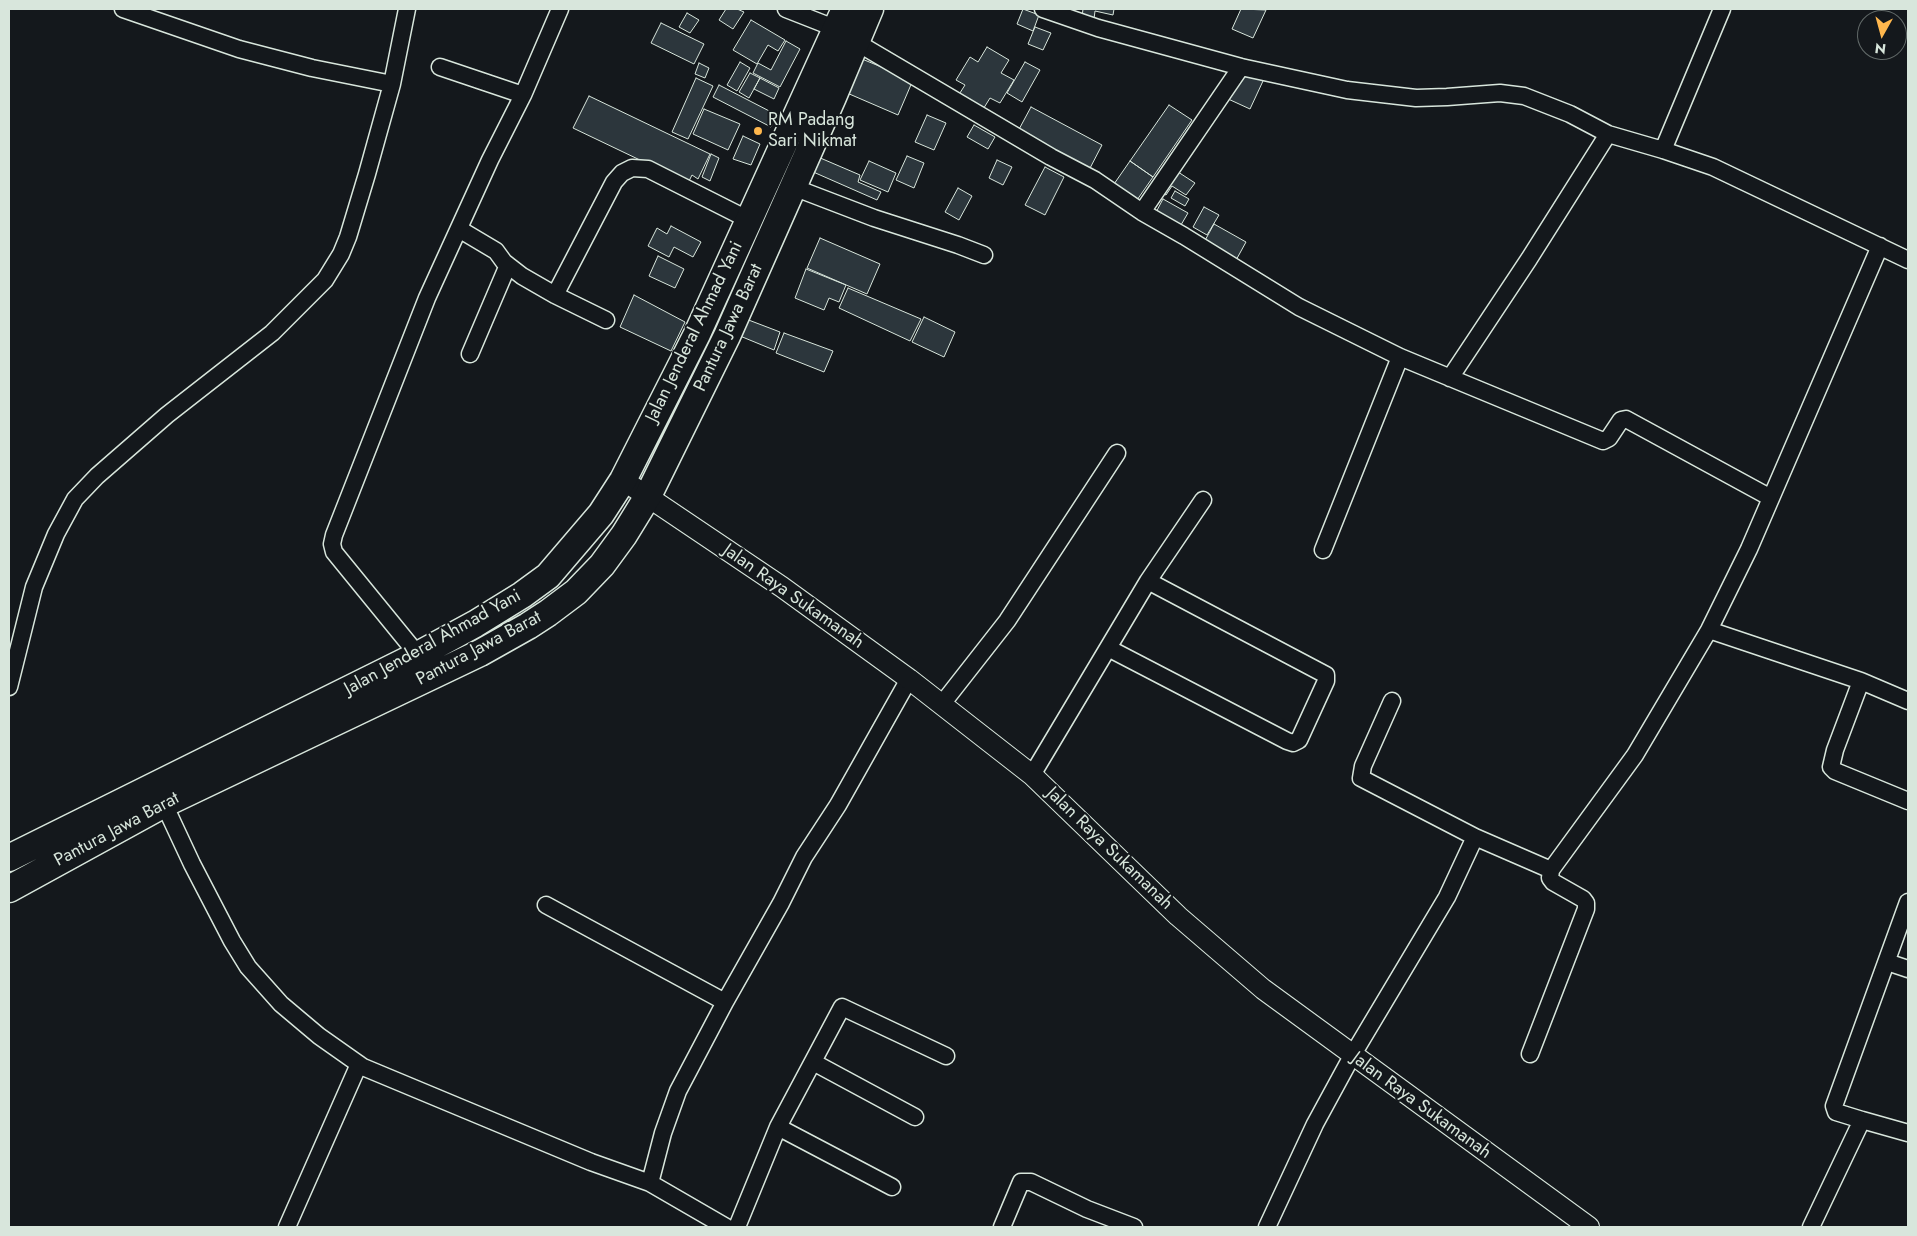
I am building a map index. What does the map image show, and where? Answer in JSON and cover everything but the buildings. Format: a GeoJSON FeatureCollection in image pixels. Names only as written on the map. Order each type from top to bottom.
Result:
{"type":"FeatureCollection","features":[{"type":"Feature","properties":{"kind":"highway","name":"Pantura Jawa Barat"},"geometry":{"type":"LineString","coordinates":[[9,889],[164,804],[480,653],[528,626],[576,592],[602,565],[624,535],[648,496],[727,336],[793,187],[846,27],[870,9]]}},
{"type":"Feature","properties":{"kind":"highway","name":"Jalan Jenderal Ahmad Yani"},"geometry":{"type":"LineString","coordinates":[[9,858],[418,655],[483,620],[522,596],[548,576],[601,514],[623,480],[697,334],[748,220],[846,27]]}},
{"type":"Feature","properties":{"kind":"street"},"geometry":{"type":"LineString","coordinates":[[123,9],[239,49],[312,68],[392,84]]}},
{"type":"Feature","properties":{"kind":"street"},"geometry":{"type":"LineString","coordinates":[[9,686],[34,587],[56,534],[75,499],[97,476],[167,415],[272,333],[325,280],[341,254],[348,237],[392,84],[407,9]]}},
{"type":"Feature","properties":{"kind":"street"},"geometry":{"type":"LineString","coordinates":[[418,655],[334,552],[332,544],[388,395],[428,298],[490,160],[523,95],[560,9]]}},
{"type":"Feature","properties":{"kind":"street"},"geometry":{"type":"LineString","coordinates":[[786,9],[846,27],[1051,157],[1095,180],[1142,212],[1298,307],[1400,357],[1605,441],[1609,438],[1620,420],[1626,420],[1771,498]]}},
{"type":"Feature","properties":{"kind":"street"},"geometry":{"type":"LineString","coordinates":[[1043,9],[1098,28],[1241,67],[1347,90],[1416,98],[1500,93],[1524,96],[1570,114],[1608,134],[1664,150],[1713,167],[1908,260]]}},
{"type":"Feature","properties":{"kind":"street"},"geometry":{"type":"LineString","coordinates":[[1664,150],[1722,9]]}},
{"type":"Feature","properties":{"kind":"street"},"geometry":{"type":"LineString","coordinates":[[440,67],[523,95]]}},
{"type":"Feature","properties":{"kind":"street"},"geometry":{"type":"LineString","coordinates":[[1142,212],[1241,67]]}},
{"type":"Feature","properties":{"kind":"street"},"geometry":{"type":"LineString","coordinates":[[1450,378],[1529,259],[1608,134]]}},
{"type":"Feature","properties":{"kind":"street"},"geometry":{"type":"LineString","coordinates":[[555,295],[614,182],[622,173],[632,168],[640,167],[648,170],[748,220]]}},
{"type":"Feature","properties":{"kind":"street"},"geometry":{"type":"LineString","coordinates":[[793,187],[874,218],[984,255]]}},
{"type":"Feature","properties":{"kind":"street"},"geometry":{"type":"LineString","coordinates":[[459,229],[496,251],[508,265],[522,276],[555,295],[606,320]]}},
{"type":"Feature","properties":{"kind":"street"},"geometry":{"type":"LineString","coordinates":[[1530,1054],[1586,909],[1586,903],[1583,899],[1553,882],[1550,878],[1550,870],[1635,755],[1709,630],[1749,549],[1880,246]]}},
{"type":"Feature","properties":{"kind":"street"},"geometry":{"type":"LineString","coordinates":[[470,354],[508,265]]}},
{"type":"Feature","properties":{"kind":"street"},"geometry":{"type":"LineString","coordinates":[[1323,550],[1400,357]]}},
{"type":"Feature","properties":{"kind":"street"},"geometry":{"type":"LineString","coordinates":[[942,704],[1008,621],[1117,453]]}},
{"type":"Feature","properties":{"kind":"street","name":"Jalan Raya Sukamanah"},"geometry":{"type":"LineString","coordinates":[[623,480],[782,587],[942,704],[1032,775],[1122,863],[1263,990],[1589,1227]]}},
{"type":"Feature","properties":{"kind":"street"},"geometry":{"type":"LineString","coordinates":[[1032,775],[1148,581],[1203,500]]}},
{"type":"Feature","properties":{"kind":"street"},"geometry":{"type":"LineString","coordinates":[[1108,648],[1287,742],[1293,743],[1299,740],[1326,682],[1326,675],[1148,581]]}},
{"type":"Feature","properties":{"kind":"street"},"geometry":{"type":"LineString","coordinates":[[1709,630],[1861,681],[1908,701]]}},
{"type":"Feature","properties":{"kind":"street"},"geometry":{"type":"LineString","coordinates":[[650,1183],[663,1134],[678,1091],[725,1002],[781,903],[804,857],[838,805],[909,679]]}},
{"type":"Feature","properties":{"kind":"street"},"geometry":{"type":"LineString","coordinates":[[1861,681],[1835,750],[1831,767],[1836,772],[1908,801]]}},
{"type":"Feature","properties":{"kind":"street"},"geometry":{"type":"LineString","coordinates":[[1392,701],[1363,766],[1360,778],[1475,837],[1550,870]]}},
{"type":"Feature","properties":{"kind":"street"},"geometry":{"type":"LineString","coordinates":[[164,804],[192,864],[232,941],[248,966],[281,1004],[319,1036],[359,1064],[388,1078],[591,1162],[650,1183],[726,1227]]}},
{"type":"Feature","properties":{"kind":"street"},"geometry":{"type":"LineString","coordinates":[[1267,1227],[1315,1124],[1352,1056],[1447,897],[1475,837]]}},
{"type":"Feature","properties":{"kind":"street"},"geometry":{"type":"LineString","coordinates":[[1908,902],[1834,1108],[1836,1112],[1908,1133]]}},
{"type":"Feature","properties":{"kind":"street"},"geometry":{"type":"LineString","coordinates":[[546,905],[725,1002]]}},
{"type":"Feature","properties":{"kind":"street"},"geometry":{"type":"LineString","coordinates":[[1887,962],[1908,969]]}},
{"type":"Feature","properties":{"kind":"street"},"geometry":{"type":"LineString","coordinates":[[737,1227],[778,1127],[842,1007],[946,1056]]}},
{"type":"Feature","properties":{"kind":"street"},"geometry":{"type":"LineString","coordinates":[[813,1062],[915,1117]]}},
{"type":"Feature","properties":{"kind":"street"},"geometry":{"type":"LineString","coordinates":[[287,1227],[359,1064]]}},
{"type":"Feature","properties":{"kind":"street"},"geometry":{"type":"LineString","coordinates":[[1811,1227],[1862,1120]]}},
{"type":"Feature","properties":{"kind":"street"},"geometry":{"type":"LineString","coordinates":[[778,1127],[892,1187]]}},
{"type":"Feature","properties":{"kind":"street"},"geometry":{"type":"LineString","coordinates":[[1002,1227],[1021,1182],[1031,1182],[1087,1209],[1134,1227]]}},
{"type":"Feature","properties":{"kind":"place","name":"RM Padang Sari Nikmat"},"geometry":{"type":"Point","coordinates":[758,131]}}]}
